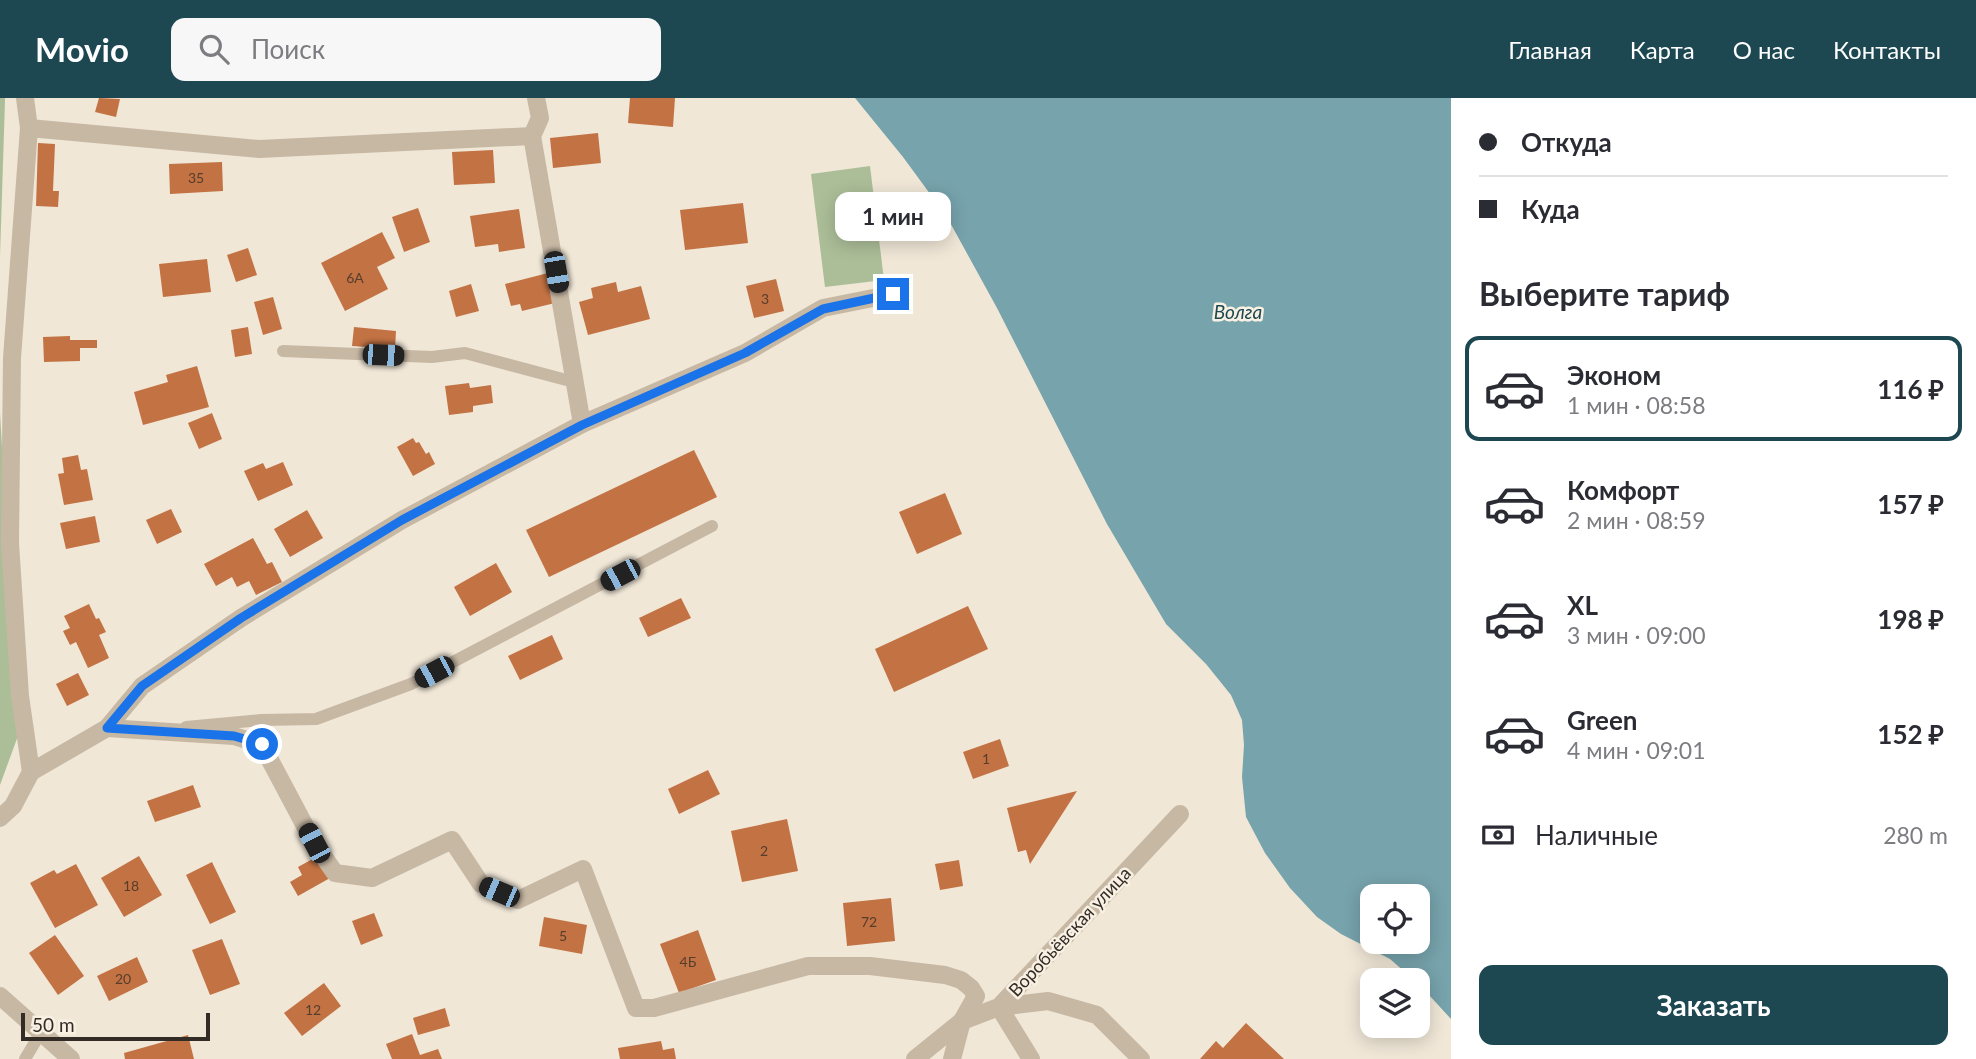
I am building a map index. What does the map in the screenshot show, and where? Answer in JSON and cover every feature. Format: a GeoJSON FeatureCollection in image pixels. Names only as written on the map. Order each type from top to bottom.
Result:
{"type":"FeatureCollection","features":[{"type":"Feature","properties":{"kind":"street"},"geometry":{"type":"LineString","coordinates":[[25,98],[29,128],[12,358],[10,543],[20,696],[31,772]]}},
{"type":"Feature","properties":{"kind":"street"},"geometry":{"type":"LineString","coordinates":[[536,98],[540,118],[533,136],[582,425]]}},
{"type":"Feature","properties":{"kind":"street"},"geometry":{"type":"LineString","coordinates":[[29,128],[258,149],[533,136]]}},
{"type":"Feature","properties":{"kind":"street"},"geometry":{"type":"LineString","coordinates":[[0,818],[13,806],[31,772],[107,728],[142,686],[241,618],[402,520],[582,425],[745,353],[823,309],[893,294]]}},
{"type":"Feature","properties":{"kind":"street"},"geometry":{"type":"LineString","coordinates":[[107,728],[234,736],[262,744],[314,843],[335,873],[372,878],[452,841],[481,884],[518,900],[583,869],[636,1008],[654,1008],[808,965],[870,966],[945,975],[961,980],[976,996],[962,1021],[952,1059]]}},
{"type":"Feature","properties":{"kind":"street","name":"Воробьёвская улица"},"geometry":{"type":"LineString","coordinates":[[915,1059],[962,1021],[999,1007],[1180,814]]}},
{"type":"Feature","properties":{"kind":"street"},"geometry":{"type":"LineString","coordinates":[[0,996],[71,1059]]}},
{"type":"Feature","properties":{"kind":"street"},"geometry":{"type":"LineString","coordinates":[[1031,1059],[999,1007],[1048,1001],[1097,1015],[1141,1059]]}},
{"type":"Feature","properties":{"kind":"lane"},"geometry":{"type":"LineString","coordinates":[[283,351],[432,356],[465,353],[575,382]]}},
{"type":"Feature","properties":{"kind":"lane"},"geometry":{"type":"LineString","coordinates":[[148,730],[261,720],[316,719],[411,684],[712,526]]}},
{"type":"Feature","properties":{"kind":"lane"},"geometry":{"type":"LineString","coordinates":[[25,1059],[41,1032]]}},
{"type":"Feature","properties":{"kind":"green space"},"geometry":{"type":"Polygon","coordinates":[[[0,98],[5,98],[0,256],[0,98]]]}},
{"type":"Feature","properties":{"kind":"green space"},"geometry":{"type":"Polygon","coordinates":[[[870,166],[884,280],[825,287],[811,174],[870,166]]]}},
{"type":"Feature","properties":{"kind":"green space"},"geometry":{"type":"Polygon","coordinates":[[[0,413],[19,733],[0,785],[0,413]]]}},
{"type":"Feature","properties":{"kind":"water","name":"Волга"},"geometry":{"type":"Polygon","coordinates":[[[855,98],[1451,98],[1451,1019],[1430,996],[1430,968],[1400,968],[1380,954],[1430,954],[1430,884],[1360,884],[1360,944],[1317,917],[1290,888],[1265,853],[1246,817],[1242,777],[1242,720],[1231,695],[1206,664],[1166,624],[1107,524],[997,308],[947,217],[855,98]]]}},
{"type":"Feature","properties":{"kind":"building"},"geometry":{"type":"Polygon","coordinates":[[[99,98],[120,99],[116,117],[95,112],[99,98]]]}},
{"type":"Feature","properties":{"kind":"building"},"geometry":{"type":"Polygon","coordinates":[[[630,98],[675,98],[673,127],[628,123],[630,98]]]}},
{"type":"Feature","properties":{"kind":"building"},"geometry":{"type":"Polygon","coordinates":[[[598,133],[601,163],[553,168],[550,138],[598,133]]]}},
{"type":"Feature","properties":{"kind":"building"},"geometry":{"type":"Polygon","coordinates":[[[38,143],[55,144],[53,191],[59,191],[58,207],[36,206],[38,143]]]}},
{"type":"Feature","properties":{"kind":"building"},"geometry":{"type":"Polygon","coordinates":[[[493,150],[495,183],[454,185],[452,152],[493,150]]]}},
{"type":"Feature","properties":{"kind":"building"},"geometry":{"type":"Polygon","coordinates":[[[222,162],[223,191],[170,194],[169,164],[222,162]]]}},
{"type":"Feature","properties":{"kind":"building"},"geometry":{"type":"Polygon","coordinates":[[[743,203],[748,243],[685,250],[680,210],[743,203]]]}},
{"type":"Feature","properties":{"kind":"building"},"geometry":{"type":"Polygon","coordinates":[[[418,208],[430,242],[404,252],[392,217],[418,208]]]}},
{"type":"Feature","properties":{"kind":"building"},"geometry":{"type":"Polygon","coordinates":[[[519,209],[525,248],[499,252],[498,244],[475,247],[470,216],[519,209]]]}},
{"type":"Feature","properties":{"kind":"building"},"geometry":{"type":"Polygon","coordinates":[[[382,232],[395,258],[377,267],[388,289],[345,311],[321,263],[382,232]]]}},
{"type":"Feature","properties":{"kind":"building"},"geometry":{"type":"Polygon","coordinates":[[[248,248],[257,275],[236,282],[227,255],[248,248]]]}},
{"type":"Feature","properties":{"kind":"building"},"geometry":{"type":"Polygon","coordinates":[[[207,259],[211,292],[163,297],[159,264],[207,259]]]}},
{"type":"Feature","properties":{"kind":"building"},"geometry":{"type":"Polygon","coordinates":[[[548,273],[555,303],[522,311],[520,304],[511,306],[505,284],[548,273]]]}},
{"type":"Feature","properties":{"kind":"building"},"geometry":{"type":"Polygon","coordinates":[[[776,279],[784,311],[754,318],[746,286],[776,279]]]}},
{"type":"Feature","properties":{"kind":"building"},"geometry":{"type":"Polygon","coordinates":[[[616,282],[618,292],[641,286],[650,319],[588,335],[579,302],[593,298],[591,288],[616,282]]]}},
{"type":"Feature","properties":{"kind":"building"},"geometry":{"type":"Polygon","coordinates":[[[471,284],[479,311],[456,317],[449,291],[471,284]]]}},
{"type":"Feature","properties":{"kind":"building"},"geometry":{"type":"Polygon","coordinates":[[[273,297],[282,329],[263,335],[254,302],[273,297]]]}},
{"type":"Feature","properties":{"kind":"building"},"geometry":{"type":"Polygon","coordinates":[[[248,327],[252,354],[235,357],[231,330],[248,327]]]}},
{"type":"Feature","properties":{"kind":"building"},"geometry":{"type":"Polygon","coordinates":[[[354,327],[396,331],[395,349],[352,346],[354,327]]]}},
{"type":"Feature","properties":{"kind":"building"},"geometry":{"type":"Polygon","coordinates":[[[70,336],[70,340],[97,340],[97,348],[80,348],[80,361],[44,362],[43,337],[70,336]]]}},
{"type":"Feature","properties":{"kind":"building"},"geometry":{"type":"Polygon","coordinates":[[[197,366],[209,407],[143,425],[134,392],[168,382],[166,375],[197,366]]]}},
{"type":"Feature","properties":{"kind":"building"},"geometry":{"type":"Polygon","coordinates":[[[469,383],[470,388],[491,385],[493,403],[473,406],[473,412],[449,415],[445,386],[469,383]]]}},
{"type":"Feature","properties":{"kind":"building"},"geometry":{"type":"Polygon","coordinates":[[[212,413],[222,439],[199,449],[188,423],[212,413]]]}},
{"type":"Feature","properties":{"kind":"building"},"geometry":{"type":"Polygon","coordinates":[[[413,438],[416,443],[419,442],[426,454],[429,452],[435,464],[413,476],[397,447],[413,438]]]}},
{"type":"Feature","properties":{"kind":"building"},"geometry":{"type":"Polygon","coordinates":[[[694,450],[717,497],[549,577],[526,530],[694,450]]]}},
{"type":"Feature","properties":{"kind":"building"},"geometry":{"type":"Polygon","coordinates":[[[78,455],[81,470],[87,469],[93,500],[64,505],[58,474],[64,473],[62,458],[78,455]]]}},
{"type":"Feature","properties":{"kind":"building"},"geometry":{"type":"Polygon","coordinates":[[[283,462],[293,485],[258,501],[244,471],[263,463],[266,469],[283,462]]]}},
{"type":"Feature","properties":{"kind":"building"},"geometry":{"type":"Polygon","coordinates":[[[945,493],[962,534],[917,554],[899,512],[945,493]]]}},
{"type":"Feature","properties":{"kind":"building"},"geometry":{"type":"Polygon","coordinates":[[[171,509],[182,532],[157,544],[146,520],[171,509]]]}},
{"type":"Feature","properties":{"kind":"building"},"geometry":{"type":"Polygon","coordinates":[[[307,510],[323,538],[290,557],[274,529],[307,510]]]}},
{"type":"Feature","properties":{"kind":"building"},"geometry":{"type":"Polygon","coordinates":[[[95,516],[100,542],[66,549],[60,523],[95,516]]]}},
{"type":"Feature","properties":{"kind":"building"},"geometry":{"type":"Polygon","coordinates":[[[253,538],[267,564],[272,562],[282,582],[256,595],[249,581],[237,587],[232,577],[216,586],[204,564],[253,538]]]}},
{"type":"Feature","properties":{"kind":"building"},"geometry":{"type":"Polygon","coordinates":[[[496,563],[512,592],[470,616],[454,587],[496,563]]]}},
{"type":"Feature","properties":{"kind":"building"},"geometry":{"type":"Polygon","coordinates":[[[681,598],[691,618],[648,637],[639,618],[681,598]]]}},
{"type":"Feature","properties":{"kind":"building"},"geometry":{"type":"Polygon","coordinates":[[[89,604],[106,632],[99,635],[109,658],[88,668],[76,642],[70,645],[63,631],[70,628],[64,616],[89,604]]]}},
{"type":"Feature","properties":{"kind":"building"},"geometry":{"type":"Polygon","coordinates":[[[968,606],[988,649],[894,692],[875,649],[968,606]]]}},
{"type":"Feature","properties":{"kind":"building"},"geometry":{"type":"Polygon","coordinates":[[[552,635],[563,659],[520,680],[508,656],[552,635]]]}},
{"type":"Feature","properties":{"kind":"building"},"geometry":{"type":"Polygon","coordinates":[[[78,673],[89,695],[67,706],[56,684],[78,673]]]}},
{"type":"Feature","properties":{"kind":"building"},"geometry":{"type":"Polygon","coordinates":[[[1000,739],[1009,766],[973,779],[963,752],[1000,739]]]}},
{"type":"Feature","properties":{"kind":"building"},"geometry":{"type":"Polygon","coordinates":[[[708,770],[720,794],[679,814],[668,789],[708,770]]]}},
{"type":"Feature","properties":{"kind":"building"},"geometry":{"type":"Polygon","coordinates":[[[193,785],[201,807],[155,822],[147,801],[193,785]]]}},
{"type":"Feature","properties":{"kind":"building"},"geometry":{"type":"Polygon","coordinates":[[[1077,791],[1030,864],[1026,850],[1018,852],[1007,808],[1077,791]]]}},
{"type":"Feature","properties":{"kind":"building"},"geometry":{"type":"Polygon","coordinates":[[[787,819],[798,871],[742,882],[731,831],[787,819]]]}},
{"type":"Feature","properties":{"kind":"building"},"geometry":{"type":"Polygon","coordinates":[[[139,856],[162,895],[124,917],[101,878],[139,856]]]}},
{"type":"Feature","properties":{"kind":"building"},"geometry":{"type":"Polygon","coordinates":[[[318,856],[330,878],[298,896],[290,882],[302,875],[298,867],[318,856]]]}},
{"type":"Feature","properties":{"kind":"building"},"geometry":{"type":"Polygon","coordinates":[[[959,860],[963,886],[940,890],[935,864],[959,860]]]}},
{"type":"Feature","properties":{"kind":"building"},"geometry":{"type":"Polygon","coordinates":[[[212,862],[236,912],[210,924],[186,875],[212,862]]]}},
{"type":"Feature","properties":{"kind":"building"},"geometry":{"type":"Polygon","coordinates":[[[76,864],[98,905],[55,928],[30,883],[54,870],[57,874],[76,864]]]}},
{"type":"Feature","properties":{"kind":"building"},"geometry":{"type":"Polygon","coordinates":[[[891,898],[895,941],[847,946],[843,903],[891,898]]]}},
{"type":"Feature","properties":{"kind":"building"},"geometry":{"type":"Polygon","coordinates":[[[374,913],[383,936],[361,945],[352,921],[374,913]]]}},
{"type":"Feature","properties":{"kind":"building"},"geometry":{"type":"Polygon","coordinates":[[[544,917],[587,925],[582,954],[539,946],[544,917]]]}},
{"type":"Feature","properties":{"kind":"building"},"geometry":{"type":"Polygon","coordinates":[[[698,930],[716,980],[679,993],[660,944],[698,930]]]}},
{"type":"Feature","properties":{"kind":"building"},"geometry":{"type":"Polygon","coordinates":[[[55,935],[84,976],[58,995],[29,953],[55,935]]]}},
{"type":"Feature","properties":{"kind":"building"},"geometry":{"type":"Polygon","coordinates":[[[222,939],[240,984],[210,995],[192,950],[222,939]]]}},
{"type":"Feature","properties":{"kind":"building"},"geometry":{"type":"Polygon","coordinates":[[[137,957],[148,982],[109,1001],[97,976],[137,957]]]}},
{"type":"Feature","properties":{"kind":"building"},"geometry":{"type":"Polygon","coordinates":[[[324,983],[341,1006],[302,1036],[284,1013],[324,983]]]}},
{"type":"Feature","properties":{"kind":"building"},"geometry":{"type":"Polygon","coordinates":[[[445,1008],[450,1026],[418,1035],[413,1018],[445,1008]]]}},
{"type":"Feature","properties":{"kind":"building"},"geometry":{"type":"Polygon","coordinates":[[[1246,1023],[1284,1059],[1200,1059],[1216,1041],[1223,1048],[1246,1023]]]}},
{"type":"Feature","properties":{"kind":"building"},"geometry":{"type":"Polygon","coordinates":[[[412,1034],[420,1055],[438,1049],[442,1059],[392,1059],[386,1044],[412,1034]]]}},
{"type":"Feature","properties":{"kind":"building"},"geometry":{"type":"Polygon","coordinates":[[[188,1035],[194,1059],[125,1059],[124,1053],[188,1035]]]}},
{"type":"Feature","properties":{"kind":"building"},"geometry":{"type":"Polygon","coordinates":[[[661,1041],[663,1050],[674,1048],[676,1059],[620,1059],[618,1048],[661,1041]]]}},
{"type":"Feature","properties":{"kind":"route"},"geometry":{"type":"LineString","coordinates":[[262,744],[234,736],[107,728],[142,686],[241,618],[402,520],[582,425],[745,353],[823,309],[893,294]]}}]}
